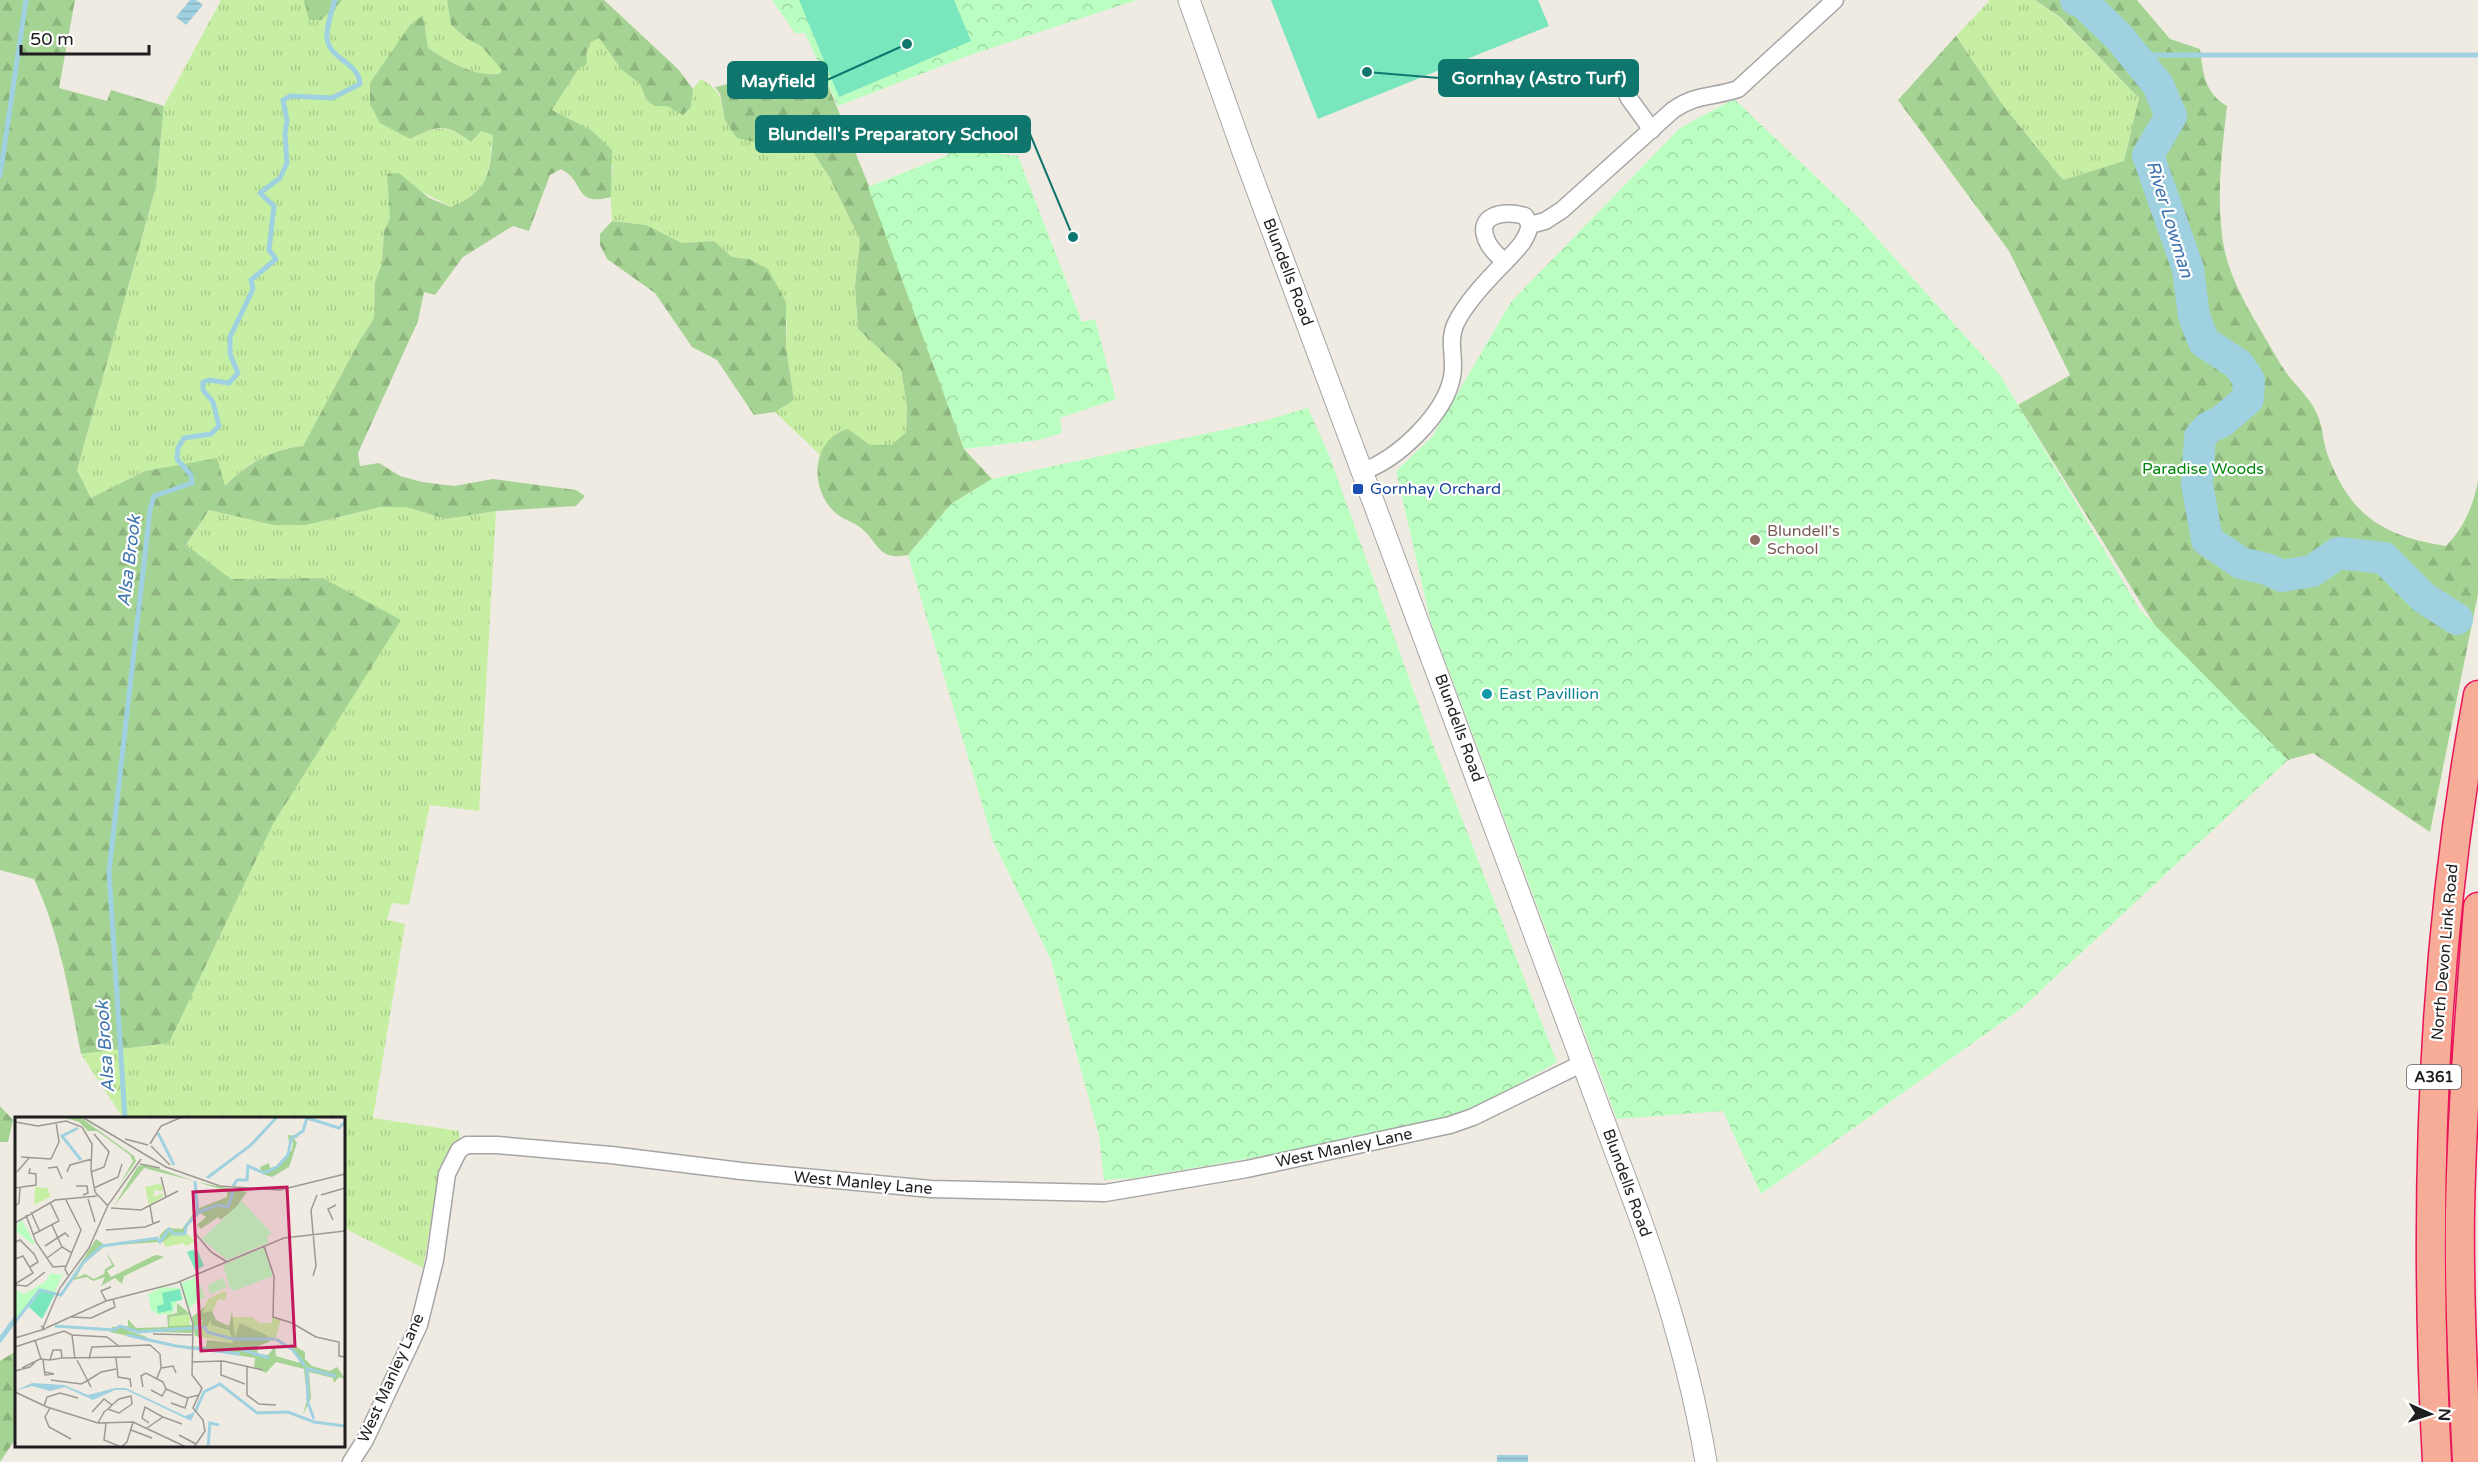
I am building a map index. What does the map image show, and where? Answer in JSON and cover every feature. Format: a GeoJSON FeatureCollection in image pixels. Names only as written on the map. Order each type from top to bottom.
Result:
{"type":"FeatureCollection","features":[{"type":"Feature","properties":{"kind":"highway","name":"North Devon Link Road"},"geometry":{"type":"LineString","coordinates":[[2437,1462],[2431,1350],[2430,1214],[2436,1043],[2450,885],[2478,695]]}},
{"type":"Feature","properties":{"kind":"highway","name":"North Devon Link Road"},"geometry":{"type":"LineString","coordinates":[[2467,1462],[2462,1351],[2460,1213],[2467,1044],[2478,907]]}},
{"type":"Feature","properties":{"kind":"street","name":"Blundells Road"},"geometry":{"type":"LineString","coordinates":[[1189,0],[1243,152],[1583,1063],[1674,1320],[1691,1383],[1706,1462]]}},
{"type":"Feature","properties":{"kind":"street"},"geometry":{"type":"LineString","coordinates":[[1530,225],[1545,221],[1562,210],[1690,98],[1738,89],[1835,0]]}},
{"type":"Feature","properties":{"kind":"street"},"geometry":{"type":"LineString","coordinates":[[1628,97],[1652,130]]}},
{"type":"Feature","properties":{"kind":"street"},"geometry":{"type":"LineString","coordinates":[[1363,471],[1389,460],[1404,447],[1442,402],[1453,376],[1452,338],[1455,324],[1504,262],[1527,238],[1530,225],[1525,216],[1502,212],[1494,215],[1487,222],[1485,233],[1488,244],[1504,262]]}},
{"type":"Feature","properties":{"kind":"street","name":"West Manley Lane"},"geometry":{"type":"LineString","coordinates":[[351,1462],[364,1440],[419,1325],[435,1260],[447,1174],[459,1150],[466,1145],[497,1145],[612,1155],[741,1171],[931,1189],[1105,1193],[1247,1169],[1450,1125],[1473,1117],[1583,1063]]}},
{"type":"Feature","properties":{"kind":"green space"},"geometry":{"type":"Polygon","coordinates":[[[0,0],[75,0],[59,88],[107,101],[111,90],[164,106],[156,187],[77,470],[91,498],[145,471],[217,458],[225,486],[242,470],[261,458],[281,450],[303,446],[374,318],[375,282],[382,263],[384,231],[390,218],[387,174],[399,173],[429,198],[451,207],[473,194],[485,180],[488,171],[493,135],[481,131],[471,142],[455,132],[442,128],[410,139],[380,123],[370,104],[370,83],[410,25],[423,15],[428,48],[453,63],[471,70],[499,74],[502,70],[481,46],[466,38],[451,25],[447,0],[604,0],[678,69],[693,89],[691,107],[683,115],[667,106],[654,106],[646,99],[640,84],[621,69],[599,38],[591,42],[586,54],[587,64],[579,68],[552,110],[591,130],[612,150],[611,197],[591,199],[585,196],[569,174],[561,169],[550,175],[529,231],[513,226],[463,257],[435,295],[424,292],[418,321],[358,453],[360,466],[379,463],[400,476],[422,482],[454,486],[493,479],[576,490],[585,496],[576,506],[496,511],[446,519],[406,507],[380,507],[306,525],[273,525],[209,510],[186,545],[231,579],[323,578],[401,620],[273,824],[169,1043],[81,1054],[57,943],[34,879],[0,870],[0,0]]]}},
{"type":"Feature","properties":{"kind":"green space"},"geometry":{"type":"Polygon","coordinates":[[[221,0],[304,0],[321,20],[343,0],[447,0],[451,25],[466,38],[481,46],[503,70],[500,74],[471,70],[453,63],[428,48],[423,16],[410,25],[371,83],[409,139],[442,128],[455,132],[471,142],[481,130],[493,135],[488,171],[481,187],[464,201],[451,207],[417,189],[390,218],[384,231],[382,263],[375,282],[374,318],[303,446],[281,450],[261,458],[225,486],[145,471],[91,498],[77,470],[156,188],[164,106],[221,0]]]}},
{"type":"Feature","properties":{"kind":"green space"},"geometry":{"type":"Polygon","coordinates":[[[304,0],[343,0],[321,20],[309,20],[304,0]]]}},
{"type":"Feature","properties":{"kind":"green space"},"geometry":{"type":"Polygon","coordinates":[[[772,0],[1137,0],[973,54],[838,106],[805,33],[795,33],[772,0]]]}},
{"type":"Feature","properties":{"kind":"green space"},"geometry":{"type":"Polygon","coordinates":[[[799,0],[954,0],[971,41],[839,97],[799,0]]]}},
{"type":"Feature","properties":{"kind":"green space"},"geometry":{"type":"Polygon","coordinates":[[[1271,0],[1538,0],[1549,26],[1318,119],[1271,0]]]}},
{"type":"Feature","properties":{"kind":"green space"},"geometry":{"type":"Polygon","coordinates":[[[1990,0],[2035,0],[2059,17],[2139,98],[2124,161],[2063,180],[2002,104],[1956,36],[1990,0]]]}},
{"type":"Feature","properties":{"kind":"green space","name":"Paradise Woods"},"geometry":{"type":"Polygon","coordinates":[[[2035,0],[2137,0],[2170,39],[2200,49],[2209,88],[2219,101],[2227,106],[2220,174],[2220,208],[2223,242],[2232,274],[2247,306],[2281,365],[2315,409],[2326,451],[2337,477],[2359,508],[2372,520],[2387,529],[2424,542],[2446,546],[2467,516],[2478,482],[2478,594],[2430,832],[2313,753],[2288,760],[2167,645],[2018,405],[2070,375],[2009,251],[1898,100],[1956,36],[2002,104],[2063,180],[2124,161],[2139,98],[2060,17],[2035,0]]]}},
{"type":"Feature","properties":{"kind":"green space"},"geometry":{"type":"Polygon","coordinates":[[[599,38],[621,69],[640,84],[646,99],[667,106],[691,107],[693,89],[701,79],[717,91],[725,120],[755,142],[774,136],[807,143],[830,178],[860,240],[855,286],[858,329],[901,369],[907,407],[906,432],[892,445],[870,445],[838,432],[820,455],[775,412],[794,400],[786,348],[787,321],[749,259],[732,257],[714,241],[682,243],[646,225],[612,221],[610,187],[613,167],[591,130],[552,110],[579,68],[591,42],[599,38]]]}},
{"type":"Feature","properties":{"kind":"green space"},"geometry":{"type":"Polygon","coordinates":[[[825,78],[869,186],[964,449],[992,479],[951,504],[908,555],[891,556],[880,550],[861,528],[837,514],[828,504],[818,480],[820,454],[826,443],[835,435],[848,429],[870,445],[892,445],[906,432],[907,407],[901,369],[858,329],[855,286],[860,240],[830,178],[807,143],[774,136],[755,142],[737,138],[725,120],[720,94],[715,87],[733,83],[780,84],[825,78]]]}},
{"type":"Feature","properties":{"kind":"green space","name":"Blundell's School"},"geometry":{"type":"Polygon","coordinates":[[[1734,99],[1856,215],[2000,375],[2140,610],[2288,760],[2022,1008],[1761,1194],[1723,1111],[1617,1119],[1431,623],[1396,471],[1432,437],[1511,302],[1680,128],[1734,99]]]}},
{"type":"Feature","properties":{"kind":"green space"},"geometry":{"type":"Polygon","coordinates":[[[951,147],[1018,156],[1082,322],[1095,319],[1116,399],[1060,418],[1062,433],[1039,440],[964,449],[868,187],[948,155],[951,147]]]}},
{"type":"Feature","properties":{"kind":"green space"},"geometry":{"type":"Polygon","coordinates":[[[612,221],[646,225],[682,243],[714,241],[732,257],[749,259],[768,269],[786,302],[786,348],[794,400],[775,412],[754,415],[717,360],[692,347],[655,293],[607,259],[600,245],[600,234],[612,221]]]}},
{"type":"Feature","properties":{"kind":"green space"},"geometry":{"type":"Polygon","coordinates":[[[1308,408],[1329,455],[1432,742],[1557,1062],[1494,1098],[1442,1121],[1269,1155],[1135,1178],[1104,1180],[1099,1136],[1051,960],[993,841],[908,555],[951,504],[992,479],[1260,422],[1308,408]]]}},
{"type":"Feature","properties":{"kind":"green space"},"geometry":{"type":"Polygon","coordinates":[[[380,507],[406,507],[446,519],[496,511],[479,811],[430,805],[409,905],[392,903],[387,920],[405,924],[373,1118],[459,1131],[460,1143],[439,1176],[423,1268],[345,1229],[345,1117],[122,1117],[81,1054],[169,1043],[273,824],[400,620],[323,578],[231,579],[186,546],[209,510],[273,525],[306,525],[380,507]]]}},
{"type":"Feature","properties":{"kind":"green space"},"geometry":{"type":"Polygon","coordinates":[[[0,1106],[13,1120],[8,1142],[0,1142],[0,1106]]]}},
{"type":"Feature","properties":{"kind":"green space"},"geometry":{"type":"Polygon","coordinates":[[[15,1352],[15,1440],[0,1462],[0,1361],[15,1352]]]}},
{"type":"Feature","properties":{"kind":"water"},"geometry":{"type":"Polygon","coordinates":[[[190,0],[196,0],[203,5],[186,25],[176,17],[190,0]]]}},
{"type":"Feature","properties":{"kind":"water"},"geometry":{"type":"Polygon","coordinates":[[[1497,1455],[1528,1455],[1528,1462],[1497,1462],[1497,1455]]]}},
{"type":"Feature","properties":{"kind":"waterway"},"geometry":{"type":"LineString","coordinates":[[0,176],[26,0]]}},
{"type":"Feature","properties":{"kind":"waterway","name":"Alsa Brook"},"geometry":{"type":"LineString","coordinates":[[125,1117],[109,872],[150,510],[154,496],[192,483],[191,475],[177,459],[178,448],[184,438],[211,434],[219,426],[213,402],[203,390],[203,382],[209,380],[229,383],[238,373],[230,354],[230,337],[253,289],[251,280],[276,259],[269,250],[274,206],[260,193],[280,178],[287,163],[285,133],[287,121],[283,100],[291,96],[332,98],[360,84],[359,77],[335,54],[328,43],[328,27],[335,0]]}},
{"type":"Feature","properties":{"kind":"waterway","name":"River Lowman"},"geometry":{"type":"LineString","coordinates":[[2076,0],[2082,1],[2119,37],[2158,85],[2171,116],[2148,155],[2188,269],[2194,316],[2204,342],[2238,364],[2249,380],[2248,399],[2221,422],[2209,427],[2200,437],[2197,484],[2207,540],[2241,563],[2267,569],[2282,576],[2312,571],[2338,553],[2384,558],[2424,598],[2457,619]]}},
{"type":"Feature","properties":{"kind":"waterway"},"geometry":{"type":"LineString","coordinates":[[2134,55],[2478,55]]}},
{"type":"Feature","properties":{"kind":"waterway","name":"Alsa Brook"},"geometry":{"type":"LineString","coordinates":[[0,1340],[15,1319]]}},
{"type":"Feature","properties":{"kind":"place","name":"Mayfield"},"geometry":{"type":"Point","coordinates":[907,44]}},
{"type":"Feature","properties":{"kind":"place","name":"Gornhay (Astro Turf)"},"geometry":{"type":"Point","coordinates":[1367,72]}},
{"type":"Feature","properties":{"kind":"place","name":"Blundell's Preparatory School"},"geometry":{"type":"Point","coordinates":[1073,237]}},
{"type":"Feature","properties":{"kind":"place","name":"Gornhay Orchard"},"geometry":{"type":"Point","coordinates":[1358,489]}},
{"type":"Feature","properties":{"kind":"place","name":"Blundell's School"},"geometry":{"type":"Point","coordinates":[1755,540]}},
{"type":"Feature","properties":{"kind":"place","name":"East Pavillion"},"geometry":{"type":"Point","coordinates":[1487,694]}}]}
